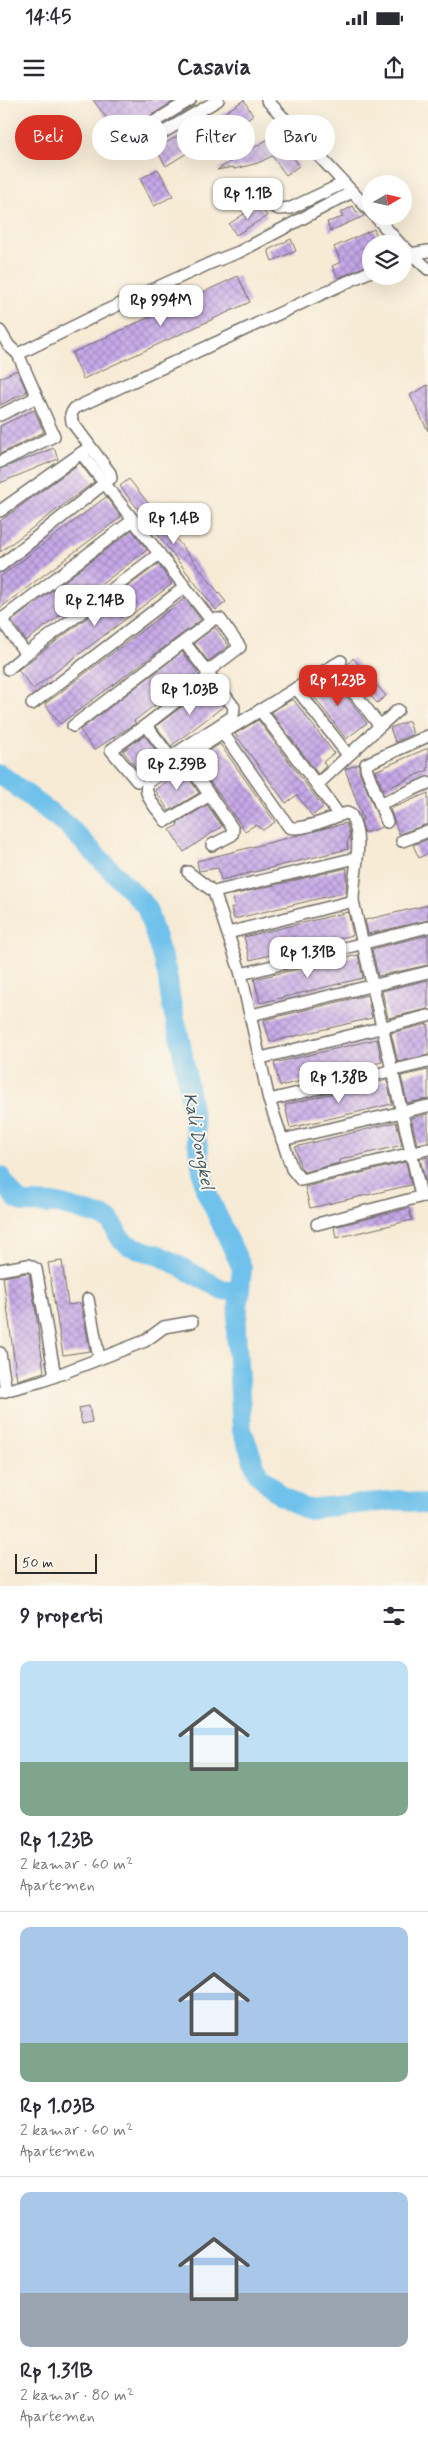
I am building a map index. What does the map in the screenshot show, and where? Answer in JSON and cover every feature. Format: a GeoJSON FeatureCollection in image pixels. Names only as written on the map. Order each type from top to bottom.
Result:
{"type":"FeatureCollection","features":[{"type":"Feature","properties":{"kind":"street"},"geometry":{"type":"LineString","coordinates":[[166,115],[190,100]]}},
{"type":"Feature","properties":{"kind":"street"},"geometry":{"type":"LineString","coordinates":[[167,131],[218,100]]}},
{"type":"Feature","properties":{"kind":"street"},"geometry":{"type":"LineString","coordinates":[[267,100],[362,202]]}},
{"type":"Feature","properties":{"kind":"street"},"geometry":{"type":"LineString","coordinates":[[256,198],[279,208],[291,208],[348,187]]}},
{"type":"Feature","properties":{"kind":"street"},"geometry":{"type":"LineString","coordinates":[[18,354],[105,311],[239,252],[348,187]]}},
{"type":"Feature","properties":{"kind":"street"},"geometry":{"type":"LineString","coordinates":[[383,225],[392,235]]}},
{"type":"Feature","properties":{"kind":"street"},"geometry":{"type":"LineString","coordinates":[[412,252],[428,251]]}},
{"type":"Feature","properties":{"kind":"street"},"geometry":{"type":"LineString","coordinates":[[412,257],[425,267],[428,276]]}},
{"type":"Feature","properties":{"kind":"street"},"geometry":{"type":"LineString","coordinates":[[0,566],[112,476],[85,450],[72,422],[71,414],[75,408],[362,275]]}},
{"type":"Feature","properties":{"kind":"street"},"geometry":{"type":"LineString","coordinates":[[0,331],[9,346],[18,354],[54,436],[0,462]]}},
{"type":"Feature","properties":{"kind":"street"},"geometry":{"type":"LineString","coordinates":[[0,415],[37,397]]}},
{"type":"Feature","properties":{"kind":"street"},"geometry":{"type":"LineString","coordinates":[[0,511],[85,450]]}},
{"type":"Feature","properties":{"kind":"street"},"geometry":{"type":"LineString","coordinates":[[105,483],[210,619]]}},
{"type":"Feature","properties":{"kind":"street"},"geometry":{"type":"LineString","coordinates":[[26,654],[1,619],[133,520]]}},
{"type":"Feature","properties":{"kind":"street"},"geometry":{"type":"LineString","coordinates":[[8,669],[159,554]]}},
{"type":"Feature","properties":{"kind":"street"},"geometry":{"type":"LineString","coordinates":[[32,704],[186,587]]}},
{"type":"Feature","properties":{"kind":"street"},"geometry":{"type":"LineString","coordinates":[[137,781],[111,750],[209,674],[240,647],[220,618],[210,619]]}},
{"type":"Feature","properties":{"kind":"street"},"geometry":{"type":"LineString","coordinates":[[73,726],[210,622],[210,619]]}},
{"type":"Feature","properties":{"kind":"street"},"geometry":{"type":"LineString","coordinates":[[146,724],[170,757],[232,716],[234,707],[184,642]]}},
{"type":"Feature","properties":{"kind":"street"},"geometry":{"type":"LineString","coordinates":[[210,795],[166,822],[147,794],[146,786],[148,782],[222,733],[337,663],[380,726]]}},
{"type":"Feature","properties":{"kind":"street"},"geometry":{"type":"LineString","coordinates":[[296,688],[348,755]]}},
{"type":"Feature","properties":{"kind":"street"},"geometry":{"type":"LineString","coordinates":[[260,710],[339,815]]}},
{"type":"Feature","properties":{"kind":"street"},"geometry":{"type":"LineString","coordinates":[[317,784],[398,710]]}},
{"type":"Feature","properties":{"kind":"street"},"geometry":{"type":"LineString","coordinates":[[222,733],[289,827],[294,829],[347,813],[352,815],[359,843],[353,900],[420,1192],[426,1196]]}},
{"type":"Feature","properties":{"kind":"street"},"geometry":{"type":"LineString","coordinates":[[387,822],[366,764],[428,736]]}},
{"type":"Feature","properties":{"kind":"street"},"geometry":{"type":"LineString","coordinates":[[184,758],[233,829],[232,835],[212,845]]}},
{"type":"Feature","properties":{"kind":"street"},"geometry":{"type":"LineString","coordinates":[[380,804],[428,784]]}},
{"type":"Feature","properties":{"kind":"street"},"geometry":{"type":"LineString","coordinates":[[402,841],[428,831]]}},
{"type":"Feature","properties":{"kind":"street"},"geometry":{"type":"LineString","coordinates":[[214,892],[356,858]]}},
{"type":"Feature","properties":{"kind":"street"},"geometry":{"type":"LineString","coordinates":[[188,872],[214,892],[241,974],[261,1058],[268,1100],[292,1169],[301,1180],[428,1149]]}},
{"type":"Feature","properties":{"kind":"street"},"geometry":{"type":"LineString","coordinates":[[228,933],[353,900]]}},
{"type":"Feature","properties":{"kind":"street"},"geometry":{"type":"LineString","coordinates":[[241,974],[428,927]]}},
{"type":"Feature","properties":{"kind":"street"},"geometry":{"type":"LineString","coordinates":[[251,1015],[428,972]]}},
{"type":"Feature","properties":{"kind":"street"},"geometry":{"type":"LineString","coordinates":[[261,1058],[428,1016]]}},
{"type":"Feature","properties":{"kind":"street"},"geometry":{"type":"LineString","coordinates":[[268,1100],[428,1062]]}},
{"type":"Feature","properties":{"kind":"street"},"geometry":{"type":"LineString","coordinates":[[282,1140],[428,1106]]}},
{"type":"Feature","properties":{"kind":"street"},"geometry":{"type":"LineString","coordinates":[[317,1224],[426,1196]]}},
{"type":"Feature","properties":{"kind":"street"},"geometry":{"type":"LineString","coordinates":[[0,1270],[28,1265],[36,1269],[55,1376]]}},
{"type":"Feature","properties":{"kind":"street"},"geometry":{"type":"LineString","coordinates":[[88,1298],[99,1358]]}},
{"type":"Feature","properties":{"kind":"street"},"geometry":{"type":"LineString","coordinates":[[0,1353],[3,1391],[55,1376],[145,1341],[164,1327],[192,1322]]}},
{"type":"Feature","properties":{"kind":"building"},"geometry":{"type":"Polygon","coordinates":[[[93,100],[176,100],[151,115],[104,115],[93,100]]]}},
{"type":"Feature","properties":{"kind":"building"},"geometry":{"type":"Polygon","coordinates":[[[244,100],[252,115],[221,115],[244,100]]]}},
{"type":"Feature","properties":{"kind":"building"},"geometry":{"type":"Polygon","coordinates":[[[177,136],[177,159],[166,166],[162,160],[167,160],[167,142],[177,136]]]}},
{"type":"Feature","properties":{"kind":"building"},"geometry":{"type":"Polygon","coordinates":[[[265,141],[265,160],[234,169],[233,167],[217,170],[233,160],[255,160],[255,147],[265,141]]]}},
{"type":"Feature","properties":{"kind":"building"},"geometry":{"type":"Polygon","coordinates":[[[275,160],[295,160],[299,166],[286,175],[275,160]]]}},
{"type":"Feature","properties":{"kind":"building"},"geometry":{"type":"Polygon","coordinates":[[[158,169],[173,196],[154,206],[140,179],[158,169]]]}},
{"type":"Feature","properties":{"kind":"building"},"geometry":{"type":"Polygon","coordinates":[[[256,206],[263,210],[267,216],[236,235],[229,224],[256,206]]]}},
{"type":"Feature","properties":{"kind":"building"},"geometry":{"type":"Polygon","coordinates":[[[353,206],[357,213],[361,212],[362,217],[330,231],[327,222],[343,217],[340,213],[353,206]]]}},
{"type":"Feature","properties":{"kind":"building"},"geometry":{"type":"Polygon","coordinates":[[[374,229],[376,235],[362,235],[362,268],[338,278],[332,266],[341,262],[334,247],[374,229]]]}},
{"type":"Feature","properties":{"kind":"building"},"geometry":{"type":"Polygon","coordinates":[[[291,239],[296,251],[272,261],[268,250],[291,239]]]}},
{"type":"Feature","properties":{"kind":"building"},"geometry":{"type":"Polygon","coordinates":[[[238,276],[250,302],[83,379],[72,353],[238,276]]]}},
{"type":"Feature","properties":{"kind":"building"},"geometry":{"type":"Polygon","coordinates":[[[17,370],[27,392],[0,405],[0,378],[17,370]]]}},
{"type":"Feature","properties":{"kind":"building"},"geometry":{"type":"Polygon","coordinates":[[[428,385],[428,431],[410,395],[428,385]]]}},
{"type":"Feature","properties":{"kind":"building"},"geometry":{"type":"Polygon","coordinates":[[[34,410],[44,432],[0,454],[0,426],[34,410]]]}},
{"type":"Feature","properties":{"kind":"building"},"geometry":{"type":"Polygon","coordinates":[[[54,448],[58,459],[0,483],[0,469],[54,448]]]}},
{"type":"Feature","properties":{"kind":"building"},"geometry":{"type":"Polygon","coordinates":[[[80,463],[94,482],[0,552],[0,521],[80,463]]]}},
{"type":"Feature","properties":{"kind":"building"},"geometry":{"type":"Polygon","coordinates":[[[129,479],[226,602],[216,610],[120,486],[129,479]]]}},
{"type":"Feature","properties":{"kind":"building"},"geometry":{"type":"Polygon","coordinates":[[[106,497],[121,517],[0,608],[0,577],[106,497]]]}},
{"type":"Feature","properties":{"kind":"building"},"geometry":{"type":"Polygon","coordinates":[[[132,530],[147,550],[26,641],[12,621],[132,530]]]}},
{"type":"Feature","properties":{"kind":"building"},"geometry":{"type":"Polygon","coordinates":[[[158,564],[172,584],[33,689],[18,670],[158,564]]]}},
{"type":"Feature","properties":{"kind":"building"},"geometry":{"type":"Polygon","coordinates":[[[185,598],[201,620],[60,724],[45,704],[185,598]]]}},
{"type":"Feature","properties":{"kind":"building"},"geometry":{"type":"Polygon","coordinates":[[[215,627],[229,646],[208,661],[194,643],[215,627]]]}},
{"type":"Feature","properties":{"kind":"building"},"geometry":{"type":"Polygon","coordinates":[[[182,652],[198,672],[134,721],[136,723],[94,750],[80,730],[182,652]]]}},
{"type":"Feature","properties":{"kind":"building"},"geometry":{"type":"Polygon","coordinates":[[[353,658],[386,696],[377,703],[346,667],[353,658]]]}},
{"type":"Feature","properties":{"kind":"building"},"geometry":{"type":"Polygon","coordinates":[[[331,676],[367,723],[346,739],[309,690],[331,676]]]}},
{"type":"Feature","properties":{"kind":"building"},"geometry":{"type":"Polygon","coordinates":[[[209,686],[224,706],[171,746],[156,726],[209,686]]]}},
{"type":"Feature","properties":{"kind":"building"},"geometry":{"type":"Polygon","coordinates":[[[293,699],[334,753],[323,762],[326,766],[318,774],[271,712],[293,699]]]}},
{"type":"Feature","properties":{"kind":"building"},"geometry":{"type":"Polygon","coordinates":[[[258,720],[323,807],[312,816],[297,795],[286,803],[235,734],[258,720]]]}},
{"type":"Feature","properties":{"kind":"building"},"geometry":{"type":"Polygon","coordinates":[[[409,721],[413,734],[395,742],[390,728],[409,721]]]}},
{"type":"Feature","properties":{"kind":"building"},"geometry":{"type":"Polygon","coordinates":[[[144,735],[165,762],[143,777],[123,751],[144,735]]]}},
{"type":"Feature","properties":{"kind":"building"},"geometry":{"type":"Polygon","coordinates":[[[220,744],[275,822],[263,830],[255,825],[245,831],[195,760],[220,744]]]}},
{"type":"Feature","properties":{"kind":"building"},"geometry":{"type":"Polygon","coordinates":[[[428,748],[428,770],[383,790],[375,771],[428,748]]]}},
{"type":"Feature","properties":{"kind":"building"},"geometry":{"type":"Polygon","coordinates":[[[359,764],[359,771],[382,827],[368,832],[364,832],[361,820],[363,819],[345,769],[359,764]]]}},
{"type":"Feature","properties":{"kind":"building"},"geometry":{"type":"Polygon","coordinates":[[[183,770],[199,793],[169,811],[155,790],[183,770]]]}},
{"type":"Feature","properties":{"kind":"building"},"geometry":{"type":"Polygon","coordinates":[[[428,793],[428,824],[399,834],[390,809],[428,793]]]}},
{"type":"Feature","properties":{"kind":"building"},"geometry":{"type":"Polygon","coordinates":[[[207,805],[222,826],[184,852],[170,830],[178,825],[177,823],[207,805]]]}},
{"type":"Feature","properties":{"kind":"building"},"geometry":{"type":"Polygon","coordinates":[[[346,823],[350,836],[347,843],[348,849],[221,880],[218,868],[199,871],[197,861],[346,823]]]}},
{"type":"Feature","properties":{"kind":"building"},"geometry":{"type":"Polygon","coordinates":[[[428,839],[428,853],[419,858],[413,845],[428,839]]]}},
{"type":"Feature","properties":{"kind":"building"},"geometry":{"type":"Polygon","coordinates":[[[347,868],[346,892],[234,919],[231,908],[235,907],[232,895],[347,868]]]}},
{"type":"Feature","properties":{"kind":"building"},"geometry":{"type":"Polygon","coordinates":[[[428,905],[428,920],[368,934],[365,920],[428,905]]]}},
{"type":"Feature","properties":{"kind":"building"},"geometry":{"type":"Polygon","coordinates":[[[348,912],[353,935],[250,960],[244,937],[348,912]]]}},
{"type":"Feature","properties":{"kind":"building"},"geometry":{"type":"Polygon","coordinates":[[[428,935],[428,965],[378,976],[372,949],[428,935]]]}},
{"type":"Feature","properties":{"kind":"building"},"geometry":{"type":"Polygon","coordinates":[[[358,955],[363,978],[260,1003],[254,979],[358,955]]]}},
{"type":"Feature","properties":{"kind":"building"},"geometry":{"type":"Polygon","coordinates":[[[428,980],[428,1009],[388,1018],[382,991],[428,980]]]}},
{"type":"Feature","properties":{"kind":"building"},"geometry":{"type":"Polygon","coordinates":[[[367,995],[372,1018],[270,1042],[264,1020],[367,995]]]}},
{"type":"Feature","properties":{"kind":"building"},"geometry":{"type":"Polygon","coordinates":[[[428,1024],[428,1055],[398,1062],[391,1033],[428,1024]]]}},
{"type":"Feature","properties":{"kind":"building"},"geometry":{"type":"Polygon","coordinates":[[[377,1039],[382,1062],[280,1086],[274,1063],[377,1039]]]}},
{"type":"Feature","properties":{"kind":"building"},"geometry":{"type":"Polygon","coordinates":[[[428,1070],[428,1099],[407,1103],[401,1076],[428,1070]]]}},
{"type":"Feature","properties":{"kind":"building"},"geometry":{"type":"Polygon","coordinates":[[[387,1080],[392,1104],[290,1128],[285,1105],[387,1080]]]}},
{"type":"Feature","properties":{"kind":"building"},"geometry":{"type":"Polygon","coordinates":[[[428,1114],[428,1142],[417,1144],[411,1118],[428,1114]]]}},
{"type":"Feature","properties":{"kind":"building"},"geometry":{"type":"Polygon","coordinates":[[[396,1122],[402,1145],[339,1160],[339,1163],[304,1172],[300,1166],[295,1147],[396,1122]]]}},
{"type":"Feature","properties":{"kind":"building"},"geometry":{"type":"Polygon","coordinates":[[[428,1157],[428,1182],[426,1183],[420,1159],[428,1157]]]}},
{"type":"Feature","properties":{"kind":"building"},"geometry":{"type":"Polygon","coordinates":[[[406,1162],[411,1185],[310,1208],[305,1187],[406,1162]]]}},
{"type":"Feature","properties":{"kind":"building"},"geometry":{"type":"Polygon","coordinates":[[[409,1208],[412,1220],[336,1238],[334,1227],[409,1208]]]}},
{"type":"Feature","properties":{"kind":"building"},"geometry":{"type":"Polygon","coordinates":[[[62,1261],[68,1305],[81,1303],[90,1351],[63,1355],[48,1263],[62,1261]]]}},
{"type":"Feature","properties":{"kind":"building"},"geometry":{"type":"Polygon","coordinates":[[[29,1274],[35,1306],[44,1372],[17,1380],[3,1277],[29,1274]]]}},
{"type":"Feature","properties":{"kind":"building"},"geometry":{"type":"Polygon","coordinates":[[[89,1406],[92,1422],[82,1424],[79,1408],[89,1406]]]}},
{"type":"Feature","properties":{"kind":"waterway","name":"Kali Dongkel"},"geometry":{"type":"LineString","coordinates":[[0,774],[67,825],[146,906],[167,973],[205,1189],[242,1268],[236,1329],[242,1430],[258,1474],[281,1496],[306,1509],[399,1500],[428,1505]]}},
{"type":"Feature","properties":{"kind":"waterway"},"geometry":{"type":"LineString","coordinates":[[0,1176],[15,1198],[24,1203],[59,1204],[101,1216],[110,1220],[120,1238],[128,1245],[157,1254],[223,1290],[240,1293]]}}]}
